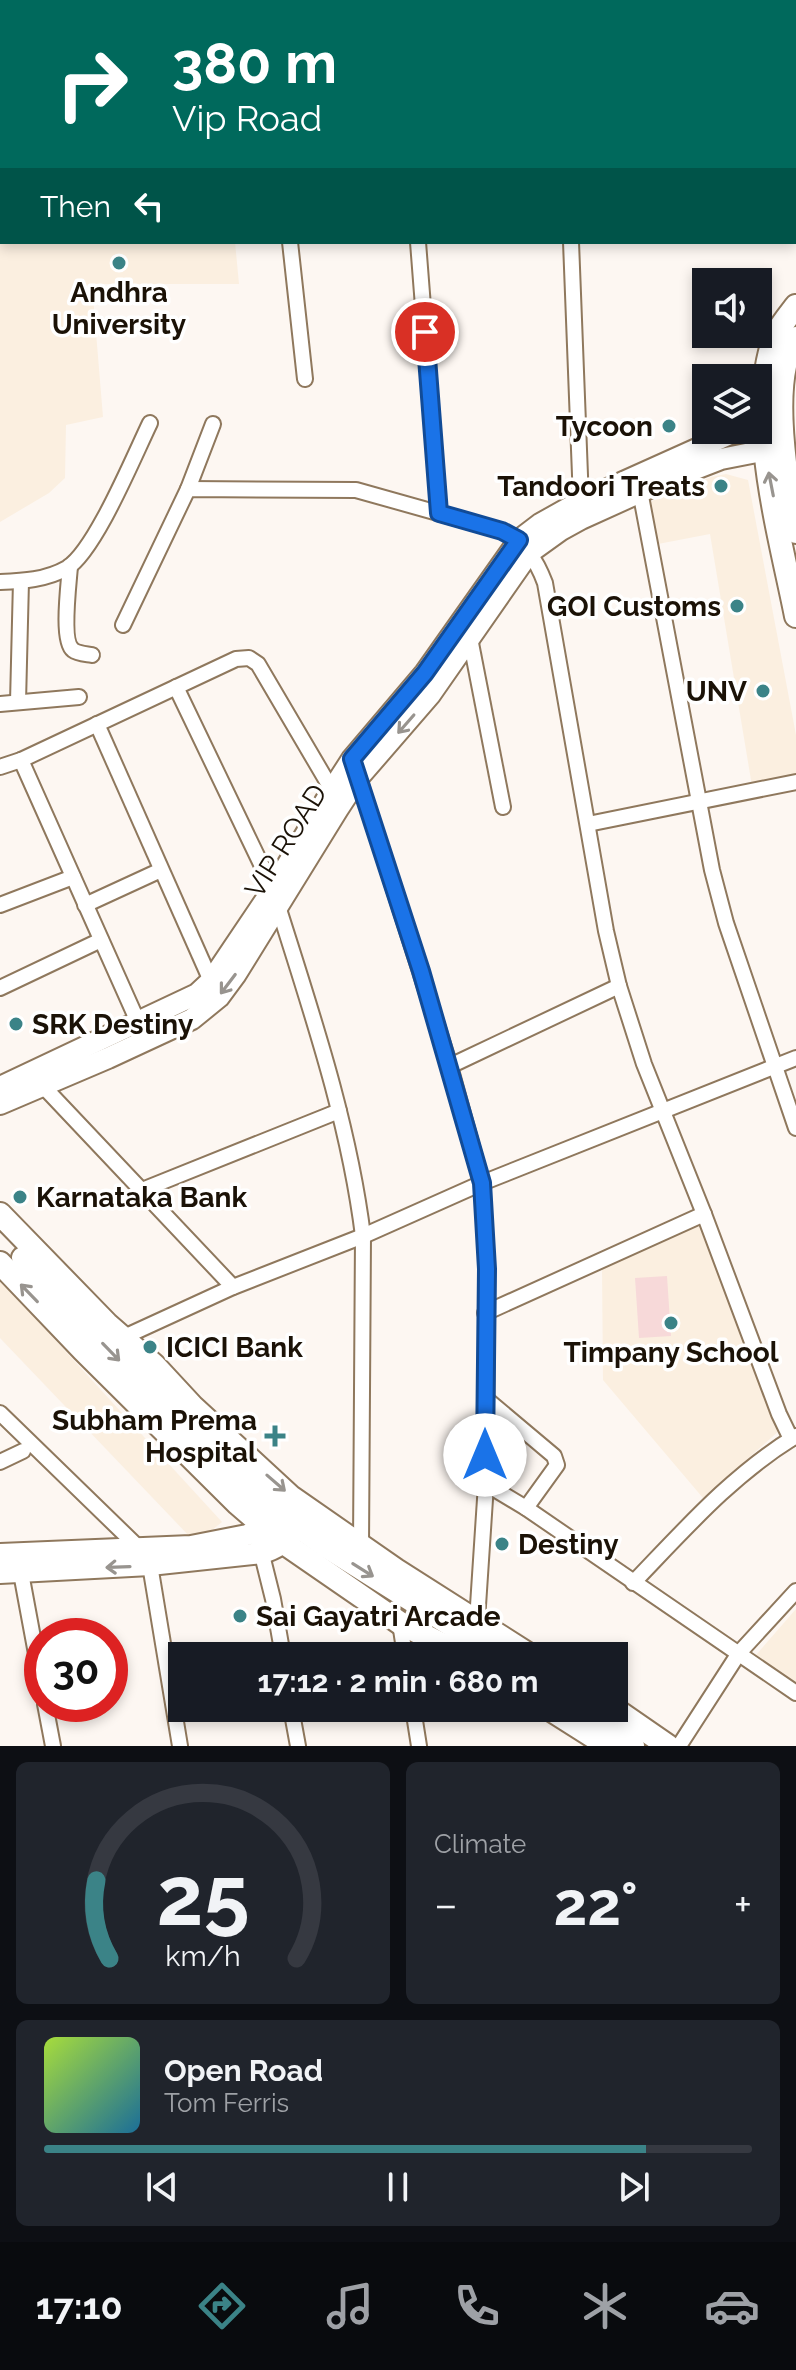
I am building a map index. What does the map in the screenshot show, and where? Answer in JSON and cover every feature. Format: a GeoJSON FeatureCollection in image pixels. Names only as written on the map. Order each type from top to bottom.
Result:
{"type":"FeatureCollection","features":[{"type":"Feature","properties":{"kind":"main road"},"geometry":{"type":"LineString","coordinates":[[768,364],[776,334],[796,306]]}},
{"type":"Feature","properties":{"kind":"main road"},"geometry":{"type":"LineString","coordinates":[[772,410],[796,338]]}},
{"type":"Feature","properties":{"kind":"main road"},"geometry":{"type":"LineString","coordinates":[[772,440],[796,532]]}},
{"type":"Feature","properties":{"kind":"main road","name":"VIP ROAD"},"geometry":{"type":"LineString","coordinates":[[0,1087],[197,994],[211,981],[275,898],[338,809],[356,768],[540,524],[581,501],[708,444]]}},
{"type":"Feature","properties":{"kind":"main road","name":"VIP ROAD"},"geometry":{"type":"LineString","coordinates":[[0,1104],[136,1045],[207,1009],[236,974],[332,790],[430,695],[470,638],[524,547],[640,491],[721,459],[774,448]]}},
{"type":"Feature","properties":{"kind":"main road"},"geometry":{"type":"LineString","coordinates":[[774,448],[796,616]]}},
{"type":"Feature","properties":{"kind":"main road"},"geometry":{"type":"LineString","coordinates":[[0,1214],[107,1324],[124,1337],[241,1453],[307,1510],[509,1642]]}},
{"type":"Feature","properties":{"kind":"main road"},"geometry":{"type":"LineString","coordinates":[[0,1234],[189,1432],[267,1524]]}},
{"type":"Feature","properties":{"kind":"main road"},"geometry":{"type":"LineString","coordinates":[[0,1263],[238,1504],[267,1524],[476,1642]]}},
{"type":"Feature","properties":{"kind":"main road"},"geometry":{"type":"LineString","coordinates":[[0,1573],[145,1557],[267,1524]]}},
{"type":"Feature","properties":{"kind":"main road"},"geometry":{"type":"LineString","coordinates":[[0,1554],[145,1557],[262,1553],[291,1535]]}},
{"type":"Feature","properties":{"kind":"main road"},"geometry":{"type":"LineString","coordinates":[[291,1535],[400,1623],[437,1642]]}},
{"type":"Feature","properties":{"kind":"main road"},"geometry":{"type":"LineString","coordinates":[[628,1718],[668,1746]]}},
{"type":"Feature","properties":{"kind":"main road"},"geometry":{"type":"LineString","coordinates":[[570,1722],[608,1746]]}},
{"type":"Feature","properties":{"kind":"main road"},"geometry":{"type":"LineString","coordinates":[[597,1722],[633,1746]]}},
{"type":"Feature","properties":{"kind":"street"},"geometry":{"type":"LineString","coordinates":[[290,244],[305,379]]}},
{"type":"Feature","properties":{"kind":"street"},"geometry":{"type":"LineString","coordinates":[[418,244],[439,513]]}},
{"type":"Feature","properties":{"kind":"street"},"geometry":{"type":"LineString","coordinates":[[571,244],[581,501]]}},
{"type":"Feature","properties":{"kind":"street"},"geometry":{"type":"LineString","coordinates":[[0,582],[42,578],[70,566],[84,552],[150,423]]}},
{"type":"Feature","properties":{"kind":"street"},"geometry":{"type":"LineString","coordinates":[[123,625],[188,489],[213,424]]}},
{"type":"Feature","properties":{"kind":"street"},"geometry":{"type":"LineString","coordinates":[[188,489],[344,489],[502,531],[524,547],[540,569],[545,583],[606,931],[619,986],[661,1111],[704,1214],[779,1414],[794,1438],[732,1483],[633,1583]]}},
{"type":"Feature","properties":{"kind":"street"},"geometry":{"type":"LineString","coordinates":[[640,491],[712,870],[726,923],[796,1128]]}},
{"type":"Feature","properties":{"kind":"street"},"geometry":{"type":"LineString","coordinates":[[70,566],[68,642],[71,649],[92,655]]}},
{"type":"Feature","properties":{"kind":"street"},"geometry":{"type":"LineString","coordinates":[[18,702],[21,581]]}},
{"type":"Feature","properties":{"kind":"street"},"geometry":{"type":"LineString","coordinates":[[470,638],[503,807]]}},
{"type":"Feature","properties":{"kind":"street"},"geometry":{"type":"LineString","coordinates":[[0,767],[236,659],[249,658],[258,664],[332,790]]}},
{"type":"Feature","properties":{"kind":"street"},"geometry":{"type":"LineString","coordinates":[[176,687],[275,898],[321,1042],[358,1198],[363,1236],[361,1546]]}},
{"type":"Feature","properties":{"kind":"street"},"geometry":{"type":"LineString","coordinates":[[0,704],[79,697]]}},
{"type":"Feature","properties":{"kind":"street"},"geometry":{"type":"LineString","coordinates":[[97,724],[211,981]]}},
{"type":"Feature","properties":{"kind":"street"},"geometry":{"type":"LineString","coordinates":[[21,760],[138,1022]]}},
{"type":"Feature","properties":{"kind":"street"},"geometry":{"type":"LineString","coordinates":[[356,768],[450,1066],[482,1183],[486,1228],[486,1484],[477,1621]]}},
{"type":"Feature","properties":{"kind":"street"},"geometry":{"type":"LineString","coordinates":[[588,824],[796,782]]}},
{"type":"Feature","properties":{"kind":"street"},"geometry":{"type":"LineString","coordinates":[[85,905],[161,870]]}},
{"type":"Feature","properties":{"kind":"street"},"geometry":{"type":"LineString","coordinates":[[0,905],[73,877]]}},
{"type":"Feature","properties":{"kind":"street"},"geometry":{"type":"LineString","coordinates":[[0,988],[101,940]]}},
{"type":"Feature","properties":{"kind":"street"},"geometry":{"type":"LineString","coordinates":[[450,1066],[619,986]]}},
{"type":"Feature","properties":{"kind":"street"},"geometry":{"type":"LineString","coordinates":[[124,1337],[233,1287],[363,1236],[482,1183],[796,1058]]}},
{"type":"Feature","properties":{"kind":"street"},"geometry":{"type":"LineString","coordinates":[[42,1085],[233,1287]]}},
{"type":"Feature","properties":{"kind":"street"},"geometry":{"type":"LineString","coordinates":[[142,1190],[339,1111]]}},
{"type":"Feature","properties":{"kind":"street"},"geometry":{"type":"LineString","coordinates":[[485,1313],[704,1214]]}},
{"type":"Feature","properties":{"kind":"street"},"geometry":{"type":"LineString","coordinates":[[485,1398],[554,1456],[557,1465],[553,1473],[526,1508]]}},
{"type":"Feature","properties":{"kind":"street"},"geometry":{"type":"LineString","coordinates":[[0,1413],[145,1557],[180,1746]]}},
{"type":"Feature","properties":{"kind":"street"},"geometry":{"type":"LineString","coordinates":[[0,1462],[23,1451]]}},
{"type":"Feature","properties":{"kind":"street"},"geometry":{"type":"LineString","coordinates":[[486,1484],[526,1508],[796,1693]]}},
{"type":"Feature","properties":{"kind":"street"},"geometry":{"type":"LineString","coordinates":[[267,1524],[262,1553],[280,1642]]}},
{"type":"Feature","properties":{"kind":"street"},"geometry":{"type":"LineString","coordinates":[[21,1573],[29,1618]]}},
{"type":"Feature","properties":{"kind":"street"},"geometry":{"type":"LineString","coordinates":[[679,1746],[739,1653],[796,1591]]}},
{"type":"Feature","properties":{"kind":"street"},"geometry":{"type":"LineString","coordinates":[[400,1623],[403,1642]]}},
{"type":"Feature","properties":{"kind":"street"},"geometry":{"type":"LineString","coordinates":[[48,1722],[53,1746]]}},
{"type":"Feature","properties":{"kind":"street"},"geometry":{"type":"LineString","coordinates":[[294,1722],[298,1746]]}},
{"type":"Feature","properties":{"kind":"street"},"geometry":{"type":"LineString","coordinates":[[415,1722],[419,1746]]}},
{"type":"Feature","properties":{"kind":"shaded area","name":"Andhra University"},"geometry":{"type":"Polygon","coordinates":[[[0,244],[235,244],[239,284],[92,284],[103,417],[66,425],[65,478],[49,493],[0,522],[0,244]]]}},
{"type":"Feature","properties":{"kind":"shaded area"},"geometry":{"type":"Polygon","coordinates":[[[726,474],[748,480],[796,735],[796,777],[752,786],[710,534],[658,544],[647,503],[726,474]]]}},
{"type":"Feature","properties":{"kind":"shaded area","name":"Timpany School"},"geometry":{"type":"Polygon","coordinates":[[[692,1224],[704,1229],[780,1430],[703,1498],[603,1380],[602,1266],[692,1224]]]}},
{"type":"Feature","properties":{"kind":"shaded area"},"geometry":{"type":"Polygon","coordinates":[[[667,1276],[671,1336],[639,1338],[635,1278],[667,1276]]]}},
{"type":"Feature","properties":{"kind":"shaded area"},"geometry":{"type":"Polygon","coordinates":[[[0,1280],[222,1522],[202,1538],[193,1540],[0,1338],[0,1280]]]}},
{"type":"Feature","properties":{"kind":"shaded area"},"geometry":{"type":"Polygon","coordinates":[[[796,1609],[796,1684],[756,1655],[796,1609]]]}},
{"type":"Feature","properties":{"kind":"place","name":"Andhra University"},"geometry":{"type":"Point","coordinates":[119,263]}},
{"type":"Feature","properties":{"kind":"place","name":"Tycoon"},"geometry":{"type":"Point","coordinates":[669,426]}},
{"type":"Feature","properties":{"kind":"place","name":"Tandoori Treats"},"geometry":{"type":"Point","coordinates":[721,486]}},
{"type":"Feature","properties":{"kind":"place","name":"GOI Customs"},"geometry":{"type":"Point","coordinates":[737,606]}},
{"type":"Feature","properties":{"kind":"place","name":"UNV"},"geometry":{"type":"Point","coordinates":[763,691]}},
{"type":"Feature","properties":{"kind":"place","name":"SRK Destiny"},"geometry":{"type":"Point","coordinates":[16,1024]}},
{"type":"Feature","properties":{"kind":"place","name":"Karnataka Bank"},"geometry":{"type":"Point","coordinates":[20,1197]}},
{"type":"Feature","properties":{"kind":"place","name":"Timpany School"},"geometry":{"type":"Point","coordinates":[671,1323]}},
{"type":"Feature","properties":{"kind":"place","name":"ICICI Bank"},"geometry":{"type":"Point","coordinates":[150,1347]}},
{"type":"Feature","properties":{"kind":"place","name":"Subham Prema Hospital"},"geometry":{"type":"Point","coordinates":[275,1436]}},
{"type":"Feature","properties":{"kind":"place","name":"Destiny"},"geometry":{"type":"Point","coordinates":[502,1544]}},
{"type":"Feature","properties":{"kind":"place","name":"Sai Gayatri Arcade"},"geometry":{"type":"Point","coordinates":[240,1616]}},
{"type":"Feature","properties":{"kind":"route"},"geometry":{"type":"LineString","coordinates":[[425,332],[439,513],[502,531],[519,540],[425,673],[352,759],[421,971],[482,1183],[487,1269],[485,1455]]}}]}
